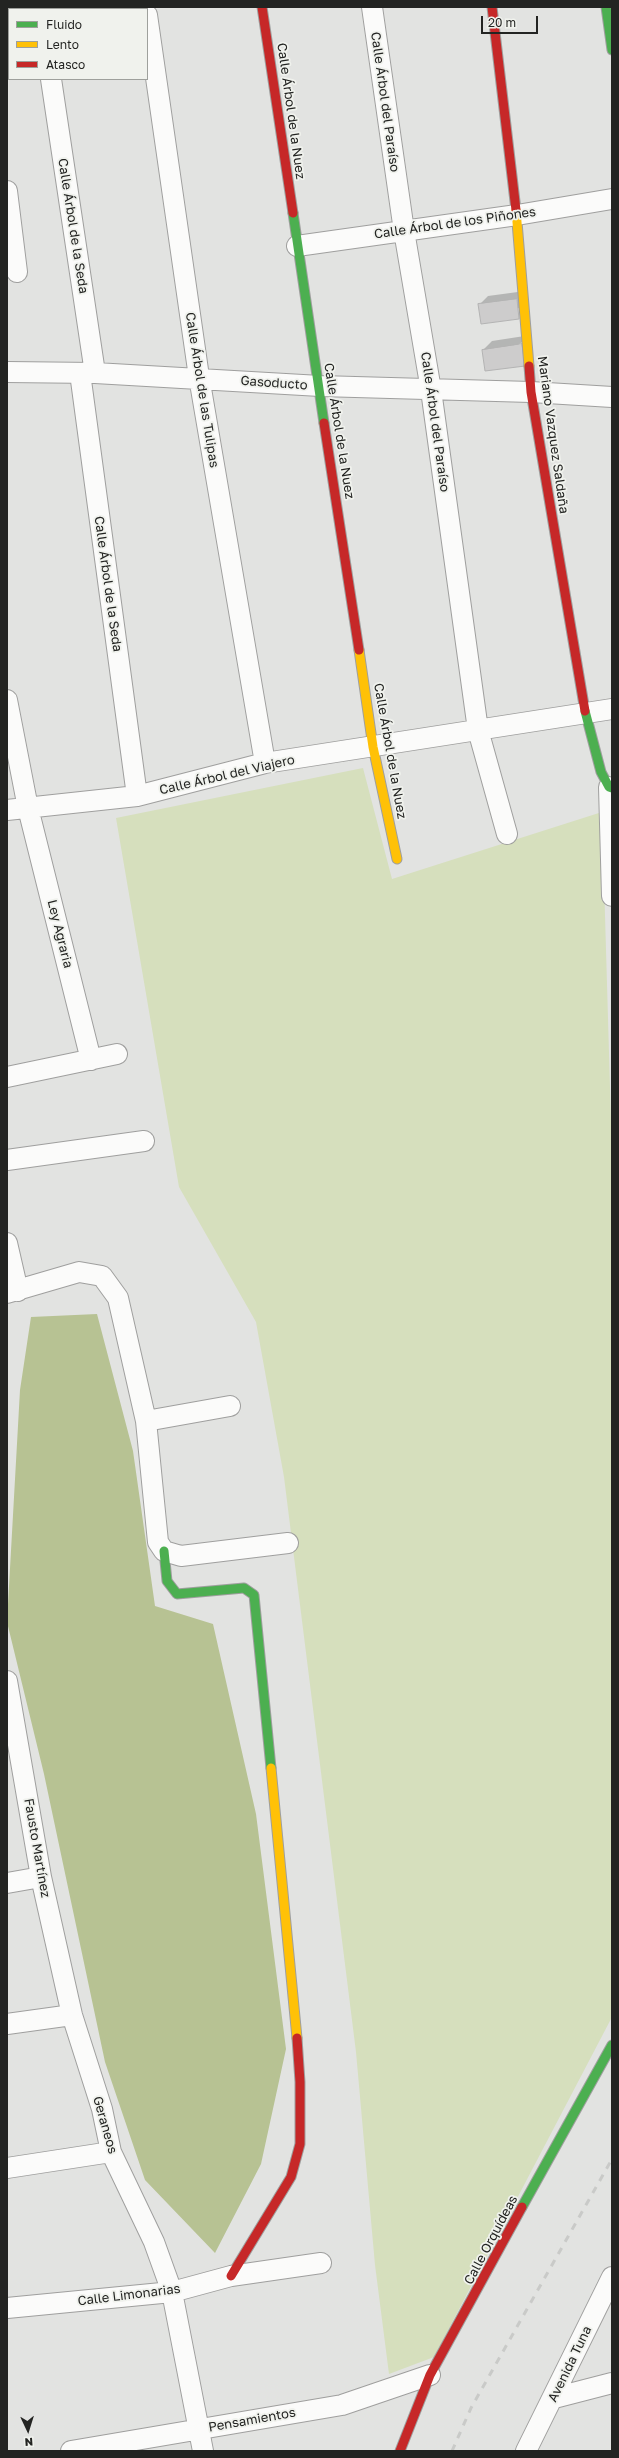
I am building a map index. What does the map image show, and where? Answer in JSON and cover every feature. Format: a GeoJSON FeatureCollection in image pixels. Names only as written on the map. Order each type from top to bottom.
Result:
{"type":"FeatureCollection","features":[{"type":"Feature","properties":{"kind":"street","name":"Calle Árbol de la Nuez"},"geometry":{"type":"LineString","coordinates":[[262,7],[373,747],[397,859]]}},
{"type":"Feature","properties":{"kind":"street","name":"Calle Árbol del Paraíso"},"geometry":{"type":"LineString","coordinates":[[372,7],[404,231],[431,390],[478,730],[507,834]]}},
{"type":"Feature","properties":{"kind":"street","name":"Mariano Vazquez Saldaña"},"geometry":{"type":"LineString","coordinates":[[492,7],[517,215],[531,392],[585,713],[601,772],[610,787]]}},
{"type":"Feature","properties":{"kind":"street"},"geometry":{"type":"LineString","coordinates":[[606,7],[612,50]]}},
{"type":"Feature","properties":{"kind":"street","name":"Calle Árbol de las Tulipas"},"geometry":{"type":"LineString","coordinates":[[148,22],[199,377],[265,763]]}},
{"type":"Feature","properties":{"kind":"street","name":"Calle Árbol de la Seda"},"geometry":{"type":"LineString","coordinates":[[51,80],[137,796]]}},
{"type":"Feature","properties":{"kind":"street"},"geometry":{"type":"LineString","coordinates":[[7,191],[17,272]]}},
{"type":"Feature","properties":{"kind":"street","name":"Calle Árbol de los Piñones"},"geometry":{"type":"LineString","coordinates":[[297,246],[517,215],[612,199]]}},
{"type":"Feature","properties":{"kind":"street","name":"Gasoducto"},"geometry":{"type":"LineString","coordinates":[[7,372],[199,377],[320,386],[531,392],[612,397]]}},
{"type":"Feature","properties":{"kind":"street","name":"Ley Agraria"},"geometry":{"type":"LineString","coordinates":[[7,700],[28,808],[91,1060]]}},
{"type":"Feature","properties":{"kind":"street","name":"Calle Árbol del Viajero"},"geometry":{"type":"LineString","coordinates":[[7,810],[137,796],[265,763],[612,709]]}},
{"type":"Feature","properties":{"kind":"street"},"geometry":{"type":"LineString","coordinates":[[610,787],[612,896]]}},
{"type":"Feature","properties":{"kind":"street"},"geometry":{"type":"LineString","coordinates":[[7,1078],[117,1054]]}},
{"type":"Feature","properties":{"kind":"street"},"geometry":{"type":"LineString","coordinates":[[7,1160],[144,1141]]}},
{"type":"Feature","properties":{"kind":"street"},"geometry":{"type":"LineString","coordinates":[[7,1243],[13,1292],[79,1272],[102,1276],[118,1298],[146,1421],[158,1542],[164,1551],[167,1583],[171,1591],[177,1594],[244,1588],[254,1595],[292,1978],[300,2082],[300,2144],[291,2177],[232,2276]]}},
{"type":"Feature","properties":{"kind":"street"},"geometry":{"type":"LineString","coordinates":[[146,1421],[230,1406]]}},
{"type":"Feature","properties":{"kind":"street"},"geometry":{"type":"LineString","coordinates":[[164,1551],[181,1556],[288,1543]]}},
{"type":"Feature","properties":{"kind":"street","name":"Fausto Martínez"},"geometry":{"type":"LineString","coordinates":[[7,1681],[12,1737],[72,2015]]}},
{"type":"Feature","properties":{"kind":"street"},"geometry":{"type":"LineString","coordinates":[[7,1883],[41,1877]]}},
{"type":"Feature","properties":{"kind":"street"},"geometry":{"type":"LineString","coordinates":[[7,2024],[72,2015]]}},
{"type":"Feature","properties":{"kind":"street","name":"Geraneos"},"geometry":{"type":"LineString","coordinates":[[72,2015],[102,2109],[112,2152],[154,2242],[172,2292],[203,2451]]}},
{"type":"Feature","properties":{"kind":"street","name":"Calle Orquídeas"},"geometry":{"type":"LineString","coordinates":[[400,2451],[430,2375],[612,2045]]}},
{"type":"Feature","properties":{"kind":"street"},"geometry":{"type":"LineString","coordinates":[[7,2168],[112,2152]]}},
{"type":"Feature","properties":{"kind":"street","name":"Calle Limonarias"},"geometry":{"type":"LineString","coordinates":[[7,2308],[172,2292],[232,2276],[321,2263]]}},
{"type":"Feature","properties":{"kind":"street","name":"Avenida Tuna"},"geometry":{"type":"LineString","coordinates":[[526,2451],[554,2398],[612,2277]]}},
{"type":"Feature","properties":{"kind":"street","name":"Pensamientos"},"geometry":{"type":"LineString","coordinates":[[71,2451],[342,2404],[430,2375]]}},
{"type":"Feature","properties":{"kind":"street"},"geometry":{"type":"LineString","coordinates":[[554,2398],[612,2383]]}},
{"type":"Feature","properties":{"kind":"shaded area"},"geometry":{"type":"Polygon","coordinates":[[[363,768],[392,879],[602,812],[612,1156],[612,2017],[434,2357],[389,2374],[375,2265],[356,2052],[284,1477],[256,1322],[179,1187],[116,818],[363,768]]]}},
{"type":"Feature","properties":{"kind":"shaded area"},"geometry":{"type":"Polygon","coordinates":[[[97,1314],[133,1451],[155,1606],[213,1624],[256,1814],[286,2049],[261,2164],[215,2253],[145,2180],[105,2062],[44,1774],[7,1622],[20,1390],[31,1317],[97,1314]]]}},
{"type":"Feature","properties":{"kind":"building"},"geometry":{"type":"Polygon","coordinates":[[[517,299],[519,319],[481,324],[478,304],[517,299]]]}},
{"type":"Feature","properties":{"kind":"building"},"geometry":{"type":"Polygon","coordinates":[[[522,344],[525,366],[485,371],[482,350],[522,344]]]}},
{"type":"Feature","properties":{"kind":"railway"},"geometry":{"type":"LineString","coordinates":[[452,2451],[471,2408],[612,2159]]}},
{"type":"Feature","properties":{"kind":"traffic: fast"},"geometry":{"type":"LineString","coordinates":[[606,7],[612,50]]}},
{"type":"Feature","properties":{"kind":"traffic: fast"},"geometry":{"type":"LineString","coordinates":[[293,213],[324,423]]}},
{"type":"Feature","properties":{"kind":"traffic: fast"},"geometry":{"type":"LineString","coordinates":[[585,711],[601,772],[609,787],[612,788]]}},
{"type":"Feature","properties":{"kind":"traffic: fast"},"geometry":{"type":"LineString","coordinates":[[164,1551],[167,1581],[177,1594],[244,1588],[254,1595],[271,1768]]}},
{"type":"Feature","properties":{"kind":"traffic: fast"},"geometry":{"type":"LineString","coordinates":[[522,2207],[612,2045]]}},
{"type":"Feature","properties":{"kind":"traffic: slow"},"geometry":{"type":"LineString","coordinates":[[516,210],[529,366]]}},
{"type":"Feature","properties":{"kind":"traffic: slow"},"geometry":{"type":"LineString","coordinates":[[359,650],[373,747],[397,859]]}},
{"type":"Feature","properties":{"kind":"traffic: slow"},"geometry":{"type":"LineString","coordinates":[[271,1768],[297,2038]]}},
{"type":"Feature","properties":{"kind":"traffic: jam"},"geometry":{"type":"LineString","coordinates":[[262,7],[293,213]]}},
{"type":"Feature","properties":{"kind":"traffic: jam"},"geometry":{"type":"LineString","coordinates":[[492,7],[516,210]]}},
{"type":"Feature","properties":{"kind":"traffic: jam"},"geometry":{"type":"LineString","coordinates":[[529,366],[531,392],[585,711]]}},
{"type":"Feature","properties":{"kind":"traffic: jam"},"geometry":{"type":"LineString","coordinates":[[324,423],[359,650]]}},
{"type":"Feature","properties":{"kind":"traffic: jam"},"geometry":{"type":"LineString","coordinates":[[231,2276],[291,2177],[300,2144],[300,2082],[297,2038]]}},
{"type":"Feature","properties":{"kind":"traffic: jam"},"geometry":{"type":"LineString","coordinates":[[400,2451],[430,2375],[522,2207]]}}]}
